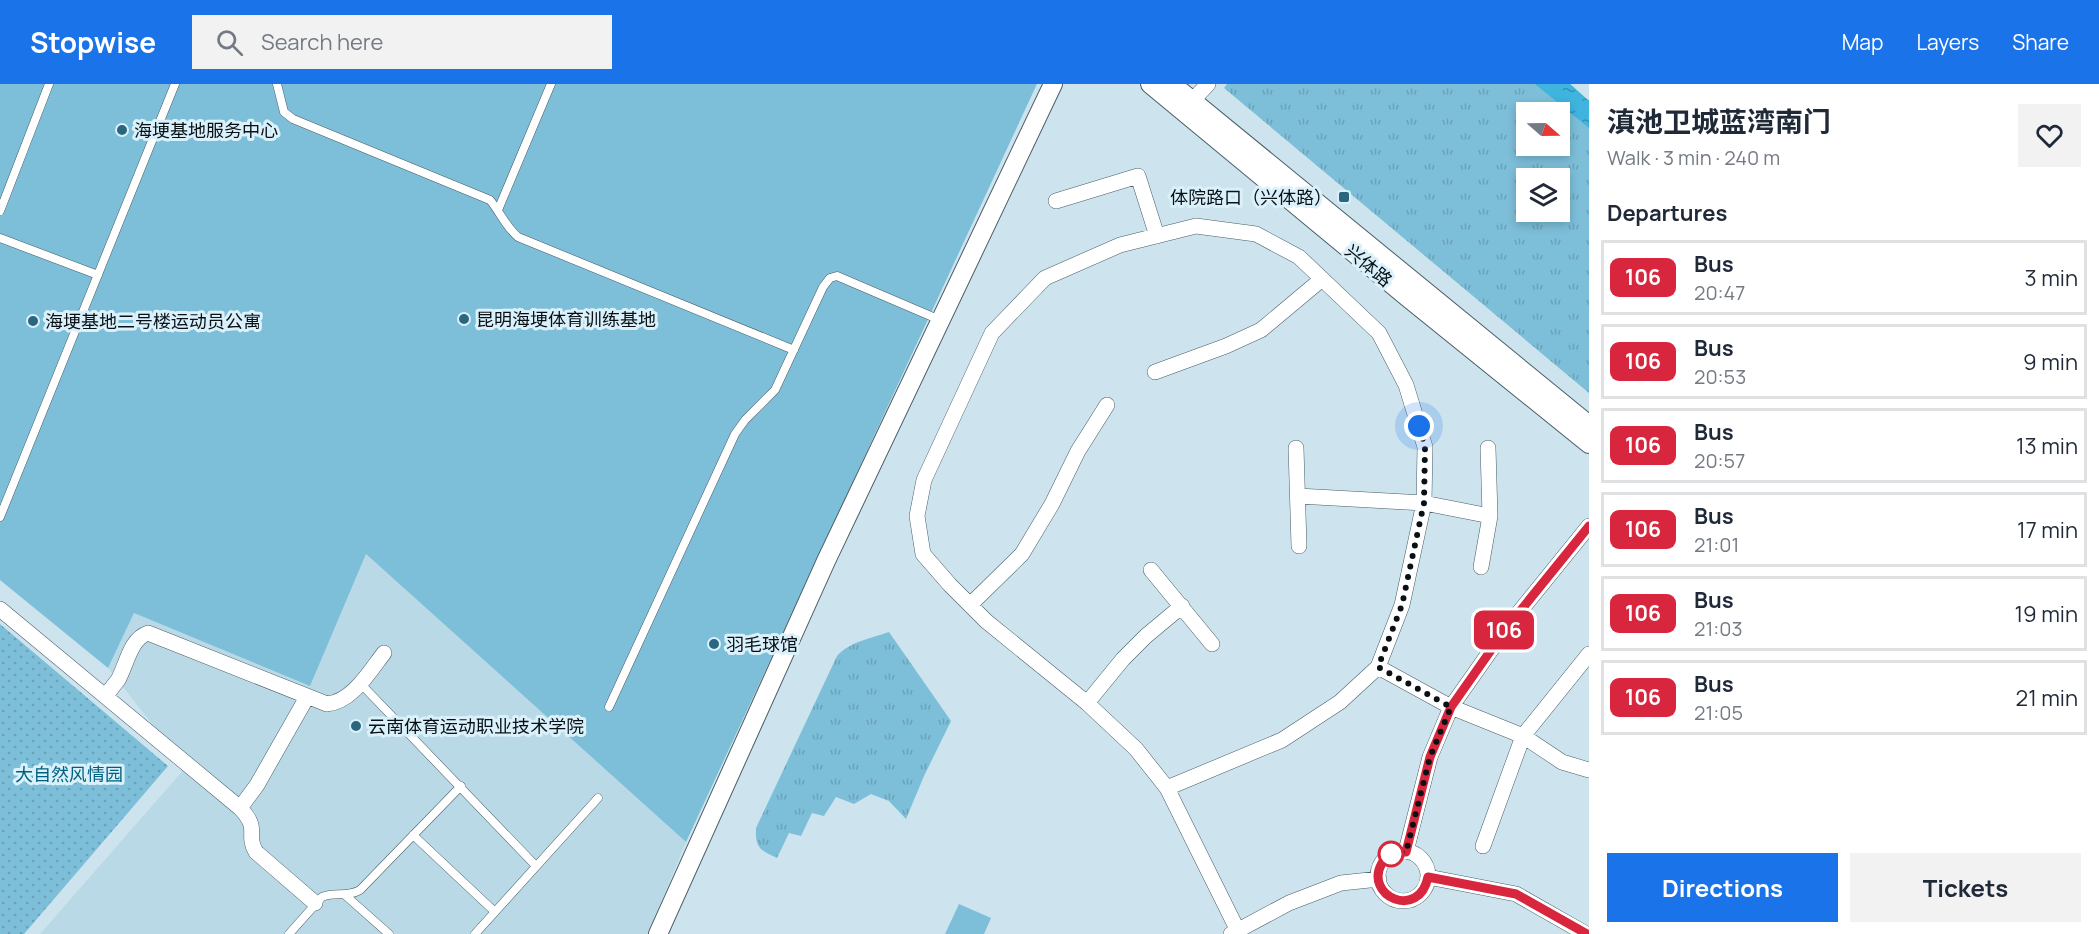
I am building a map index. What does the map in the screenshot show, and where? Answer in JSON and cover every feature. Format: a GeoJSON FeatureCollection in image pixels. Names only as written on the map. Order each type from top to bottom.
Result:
{"type":"FeatureCollection","features":[{"type":"Feature","properties":{"kind":"street"},"geometry":{"type":"LineString","coordinates":[[658,934],[825,561],[1053,84]]}},
{"type":"Feature","properties":{"kind":"street","name":"兴体路"},"geometry":{"type":"LineString","coordinates":[[1150,84],[1589,444]]}},
{"type":"Feature","properties":{"kind":"street","name":"兴体路"},"geometry":{"type":"LineString","coordinates":[[1172,84],[1589,425]]}},
{"type":"Feature","properties":{"kind":"street"},"geometry":{"type":"LineString","coordinates":[[1192,100],[1208,84]]}},
{"type":"Feature","properties":{"kind":"street"},"geometry":{"type":"LineString","coordinates":[[1056,201],[1138,176],[1157,236]]}},
{"type":"Feature","properties":{"kind":"street"},"geometry":{"type":"LineString","coordinates":[[1167,788],[1282,740],[1340,702],[1378,667],[1402,605],[1424,503],[1425,447],[1406,385],[1379,333],[1299,257],[1256,234],[1196,226],[1120,245],[1045,278],[992,333],[924,480],[917,516],[923,554],[986,621],[1087,703],[1136,749],[1167,788],[1234,932],[1289,903],[1341,883],[1378,879]]}},
{"type":"Feature","properties":{"kind":"street"},"geometry":{"type":"LineString","coordinates":[[1155,372],[1226,346],[1261,330],[1322,279]]}},
{"type":"Feature","properties":{"kind":"street"},"geometry":{"type":"LineString","coordinates":[[970,605],[1022,554],[1052,504],[1078,451],[1107,405]]}},
{"type":"Feature","properties":{"kind":"street"},"geometry":{"type":"LineString","coordinates":[[1296,448],[1299,546]]}},
{"type":"Feature","properties":{"kind":"street"},"geometry":{"type":"LineString","coordinates":[[1481,567],[1490,516],[1488,448]]}},
{"type":"Feature","properties":{"kind":"street"},"geometry":{"type":"LineString","coordinates":[[1298,496],[1424,503],[1490,516]]}},
{"type":"Feature","properties":{"kind":"street"},"geometry":{"type":"LineString","coordinates":[[1406,852],[1430,757],[1451,707],[1508,626],[1589,526]]}},
{"type":"Feature","properties":{"kind":"street"},"geometry":{"type":"LineString","coordinates":[[1151,570],[1212,644]]}},
{"type":"Feature","properties":{"kind":"street"},"geometry":{"type":"LineString","coordinates":[[1087,703],[1123,658],[1182,606]]}},
{"type":"Feature","properties":{"kind":"street"},"geometry":{"type":"LineString","coordinates":[[0,609],[240,808],[252,824],[252,846],[256,852],[315,903]]}},
{"type":"Feature","properties":{"kind":"street"},"geometry":{"type":"LineString","coordinates":[[106,696],[118,680],[134,644],[141,635],[148,633],[327,704],[336,703],[349,695],[384,653]]}},
{"type":"Feature","properties":{"kind":"street"},"geometry":{"type":"LineString","coordinates":[[1483,846],[1523,736],[1589,654]]}},
{"type":"Feature","properties":{"kind":"street"},"geometry":{"type":"LineString","coordinates":[[1378,667],[1451,707],[1523,736],[1562,762],[1589,770]]}},
{"type":"Feature","properties":{"kind":"street"},"geometry":{"type":"LineString","coordinates":[[240,808],[257,785],[307,697]]}},
{"type":"Feature","properties":{"kind":"street"},"geometry":{"type":"LineString","coordinates":[[1406,852],[1413,853],[1422,860],[1428,871],[1428,877],[1424,890],[1407,901],[1394,899],[1383,891],[1378,879],[1384,861],[1394,853],[1406,852]]}},
{"type":"Feature","properties":{"kind":"street"},"geometry":{"type":"LineString","coordinates":[[1428,877],[1516,894],[1587,934]]}},
{"type":"Feature","properties":{"kind":"lane"},"geometry":{"type":"LineString","coordinates":[[0,211],[49,84]]}},
{"type":"Feature","properties":{"kind":"lane"},"geometry":{"type":"LineString","coordinates":[[0,517],[175,84]]}},
{"type":"Feature","properties":{"kind":"lane"},"geometry":{"type":"LineString","coordinates":[[278,84],[284,112],[293,119],[490,200],[508,228],[518,237],[794,350]]}},
{"type":"Feature","properties":{"kind":"lane"},"geometry":{"type":"LineString","coordinates":[[498,210],[551,84]]}},
{"type":"Feature","properties":{"kind":"lane"},"geometry":{"type":"LineString","coordinates":[[0,238],[98,275]]}},
{"type":"Feature","properties":{"kind":"lane"},"geometry":{"type":"LineString","coordinates":[[609,707],[735,434],[745,420],[775,390],[823,287],[830,278],[837,276],[940,320]]}},
{"type":"Feature","properties":{"kind":"lane"},"geometry":{"type":"LineString","coordinates":[[359,683],[536,866]]}},
{"type":"Feature","properties":{"kind":"lane"},"geometry":{"type":"LineString","coordinates":[[289,934],[315,903],[329,894],[352,895],[360,890],[461,786]]}},
{"type":"Feature","properties":{"kind":"lane"},"geometry":{"type":"LineString","coordinates":[[475,934],[598,798]]}},
{"type":"Feature","properties":{"kind":"lane"},"geometry":{"type":"LineString","coordinates":[[413,835],[495,912]]}},
{"type":"Feature","properties":{"kind":"lane"},"geometry":{"type":"LineString","coordinates":[[345,895],[389,934]]}},
{"type":"Feature","properties":{"kind":"shaded area","name":"云南体育运动职业技术学院"},"geometry":{"type":"Polygon","coordinates":[[[366,554],[686,842],[648,934],[40,934],[186,767],[108,668],[134,613],[310,685],[366,554]]]}},
{"type":"Feature","properties":{"kind":"green space","name":"昆明海埂体育训练基地"},"geometry":{"type":"Polygon","coordinates":[[[0,84],[1037,84],[686,842],[366,554],[310,686],[134,613],[108,668],[0,580],[0,84]]]}},
{"type":"Feature","properties":{"kind":"green space"},"geometry":{"type":"Polygon","coordinates":[[[1227,84],[1570,84],[1589,101],[1589,393],[1224,88],[1227,84]]]}},
{"type":"Feature","properties":{"kind":"green space","name":"大自然风情园"},"geometry":{"type":"Polygon","coordinates":[[[0,624],[168,766],[24,934],[0,934],[0,624]]]}},
{"type":"Feature","properties":{"kind":"green space"},"geometry":{"type":"Polygon","coordinates":[[[889,632],[951,721],[906,819],[889,801],[871,794],[854,804],[836,797],[824,816],[812,813],[801,836],[789,833],[777,858],[766,853],[756,840],[756,828],[837,656],[854,644],[889,632]]]}},
{"type":"Feature","properties":{"kind":"green space"},"geometry":{"type":"Polygon","coordinates":[[[959,904],[991,918],[984,934],[945,934],[959,904]]]}},
{"type":"Feature","properties":{"kind":"water"},"geometry":{"type":"Polygon","coordinates":[[[1535,84],[1570,84],[1589,101],[1589,128],[1570,113],[1570,102],[1557,102],[1535,84]]]}},
{"type":"Feature","properties":{"kind":"bus line","name":"106"},"geometry":{"type":"LineString","coordinates":[[1587,934],[1516,894],[1428,877],[1424,890],[1419,895],[1407,901],[1400,901],[1383,891],[1378,879],[1381,866],[1388,856],[1406,852],[1430,757],[1451,707],[1508,626],[1589,526]]}},
{"type":"Feature","properties":{"kind":"place","name":"海埂基地服务中心"},"geometry":{"type":"Point","coordinates":[122,130]}},
{"type":"Feature","properties":{"kind":"place","name":"体院路口（兴体路）"},"geometry":{"type":"Point","coordinates":[1344,197]}},
{"type":"Feature","properties":{"kind":"place","name":"昆明海埂体育训练基地"},"geometry":{"type":"Point","coordinates":[464,319]}},
{"type":"Feature","properties":{"kind":"place","name":"海埂基地二号楼运动员公寓"},"geometry":{"type":"Point","coordinates":[33,321]}},
{"type":"Feature","properties":{"kind":"place","name":"羽毛球馆"},"geometry":{"type":"Point","coordinates":[714,644]}},
{"type":"Feature","properties":{"kind":"place","name":"云南体育运动职业技术学院"},"geometry":{"type":"Point","coordinates":[356,726]}},
{"type":"Feature","properties":{"kind":"route"},"geometry":{"type":"LineString","coordinates":[[1391,854],[1406,852],[1430,757],[1451,707],[1378,667],[1402,605],[1424,503],[1425,447],[1419,426]]}}]}
